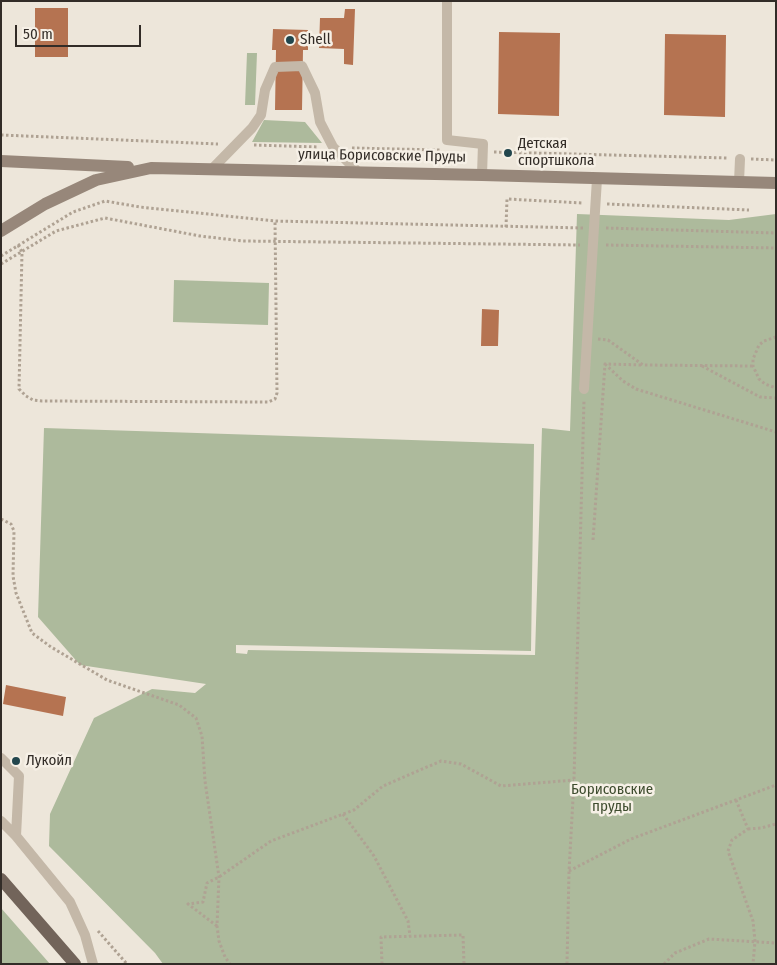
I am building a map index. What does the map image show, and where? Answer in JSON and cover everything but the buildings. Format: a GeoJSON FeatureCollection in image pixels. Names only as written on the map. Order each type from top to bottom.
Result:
{"type":"FeatureCollection","features":[{"type":"Feature","properties":{"kind":"main road"},"geometry":{"type":"LineString","coordinates":[[1,161],[151,168]]}},
{"type":"Feature","properties":{"kind":"main road","name":"улица Борисовские Пруды"},"geometry":{"type":"LineString","coordinates":[[1,232],[45,204],[96,180],[151,168],[776,183]]}},
{"type":"Feature","properties":{"kind":"main road"},"geometry":{"type":"LineString","coordinates":[[1,879],[75,964]]}},
{"type":"Feature","properties":{"kind":"lane"},"geometry":{"type":"LineString","coordinates":[[447,1],[447,140],[483,144],[482,175]]}},
{"type":"Feature","properties":{"kind":"lane"},"geometry":{"type":"LineString","coordinates":[[212,169],[237,144],[260,115],[265,90],[276,67],[302,66],[315,93],[320,122],[333,148],[358,172]]}},
{"type":"Feature","properties":{"kind":"lane"},"geometry":{"type":"LineString","coordinates":[[739,182],[740,159]]}},
{"type":"Feature","properties":{"kind":"lane"},"geometry":{"type":"LineString","coordinates":[[584,389],[598,179]]}},
{"type":"Feature","properties":{"kind":"lane"},"geometry":{"type":"LineString","coordinates":[[1,758],[19,776],[16,836]]}},
{"type":"Feature","properties":{"kind":"lane"},"geometry":{"type":"LineString","coordinates":[[1,821],[16,836],[70,902],[85,935],[93,964]]}},
{"type":"Feature","properties":{"kind":"path"},"geometry":{"type":"LineString","coordinates":[[1,135],[443,151]]}},
{"type":"Feature","properties":{"kind":"path"},"geometry":{"type":"LineString","coordinates":[[483,152],[776,160]]}},
{"type":"Feature","properties":{"kind":"path"},"geometry":{"type":"LineString","coordinates":[[506,227],[507,199],[749,210]]}},
{"type":"Feature","properties":{"kind":"path"},"geometry":{"type":"LineString","coordinates":[[1,256],[73,212],[105,201],[140,207],[274,221],[776,233]]}},
{"type":"Feature","properties":{"kind":"path"},"geometry":{"type":"LineString","coordinates":[[1,264],[56,231],[105,218],[200,236],[243,241],[776,248]]}},
{"type":"Feature","properties":{"kind":"path"},"geometry":{"type":"LineString","coordinates":[[18,245],[22,252],[19,389],[26,396],[33,400],[42,401],[268,402],[275,399],[277,393],[274,221]]}},
{"type":"Feature","properties":{"kind":"path"},"geometry":{"type":"LineString","coordinates":[[776,337],[759,345],[755,352],[753,366],[759,379],[765,384],[776,388]]}},
{"type":"Feature","properties":{"kind":"path"},"geometry":{"type":"LineString","coordinates":[[588,339],[608,340],[643,364]]}},
{"type":"Feature","properties":{"kind":"path"},"geometry":{"type":"LineString","coordinates":[[605,364],[753,366]]}},
{"type":"Feature","properties":{"kind":"path"},"geometry":{"type":"LineString","coordinates":[[605,364],[623,381],[636,389],[776,432]]}},
{"type":"Feature","properties":{"kind":"path"},"geometry":{"type":"LineString","coordinates":[[593,540],[605,364]]}},
{"type":"Feature","properties":{"kind":"path"},"geometry":{"type":"LineString","coordinates":[[701,365],[760,397],[776,398]]}},
{"type":"Feature","properties":{"kind":"path"},"geometry":{"type":"LineString","coordinates":[[567,964],[574,780],[584,389]]}},
{"type":"Feature","properties":{"kind":"path"},"geometry":{"type":"LineString","coordinates":[[1,519],[11,524],[14,531],[13,576],[16,593],[32,633],[51,647],[107,680],[179,705],[196,718],[202,736],[205,781],[219,877],[217,926],[219,941],[230,964]]}},
{"type":"Feature","properties":{"kind":"path"},"geometry":{"type":"LineString","coordinates":[[217,926],[188,904],[203,902],[207,883],[219,877],[270,840],[354,810],[384,786],[441,761],[462,764],[501,786],[574,780]]}},
{"type":"Feature","properties":{"kind":"path"},"geometry":{"type":"LineString","coordinates":[[569,872],[631,838],[776,785]]}},
{"type":"Feature","properties":{"kind":"path"},"geometry":{"type":"LineString","coordinates":[[736,800],[748,829]]}},
{"type":"Feature","properties":{"kind":"path"},"geometry":{"type":"LineString","coordinates":[[343,814],[374,856],[408,921],[410,936]]}},
{"type":"Feature","properties":{"kind":"path"},"geometry":{"type":"LineString","coordinates":[[753,964],[755,941],[753,921],[728,851],[732,840],[748,829],[776,824]]}},
{"type":"Feature","properties":{"kind":"path"},"geometry":{"type":"LineString","coordinates":[[382,964],[381,937],[463,935],[464,964]]}},
{"type":"Feature","properties":{"kind":"path"},"geometry":{"type":"LineString","coordinates":[[664,964],[674,953],[709,939],[776,943]]}},
{"type":"Feature","properties":{"kind":"green space"},"geometry":{"type":"Polygon","coordinates":[[[247,53],[257,53],[255,105],[245,105],[247,53]]]}},
{"type":"Feature","properties":{"kind":"green space"},"geometry":{"type":"Polygon","coordinates":[[[264,120],[305,122],[322,143],[252,142],[264,120]]]}},
{"type":"Feature","properties":{"kind":"green space","name":"Борисовские пруды"},"geometry":{"type":"Polygon","coordinates":[[[577,214],[729,220],[776,214],[776,964],[163,964],[155,953],[49,846],[50,814],[94,718],[152,689],[195,693],[206,684],[80,665],[38,617],[44,428],[534,444],[531,651],[236,645],[236,653],[247,654],[248,650],[535,655],[542,428],[570,431],[577,214]]]}},
{"type":"Feature","properties":{"kind":"green space"},"geometry":{"type":"Polygon","coordinates":[[[174,280],[269,283],[268,325],[173,322],[174,280]]]}},
{"type":"Feature","properties":{"kind":"green space"},"geometry":{"type":"Polygon","coordinates":[[[1,908],[50,964],[3,964],[1,962],[1,908]]]}},
{"type":"Feature","properties":{"kind":"place","name":"Shell"},"geometry":{"type":"Point","coordinates":[290,40]}},
{"type":"Feature","properties":{"kind":"place","name":"Детская спортшкола"},"geometry":{"type":"Point","coordinates":[508,153]}},
{"type":"Feature","properties":{"kind":"place","name":"Лукойл"},"geometry":{"type":"Point","coordinates":[16,761]}}]}
